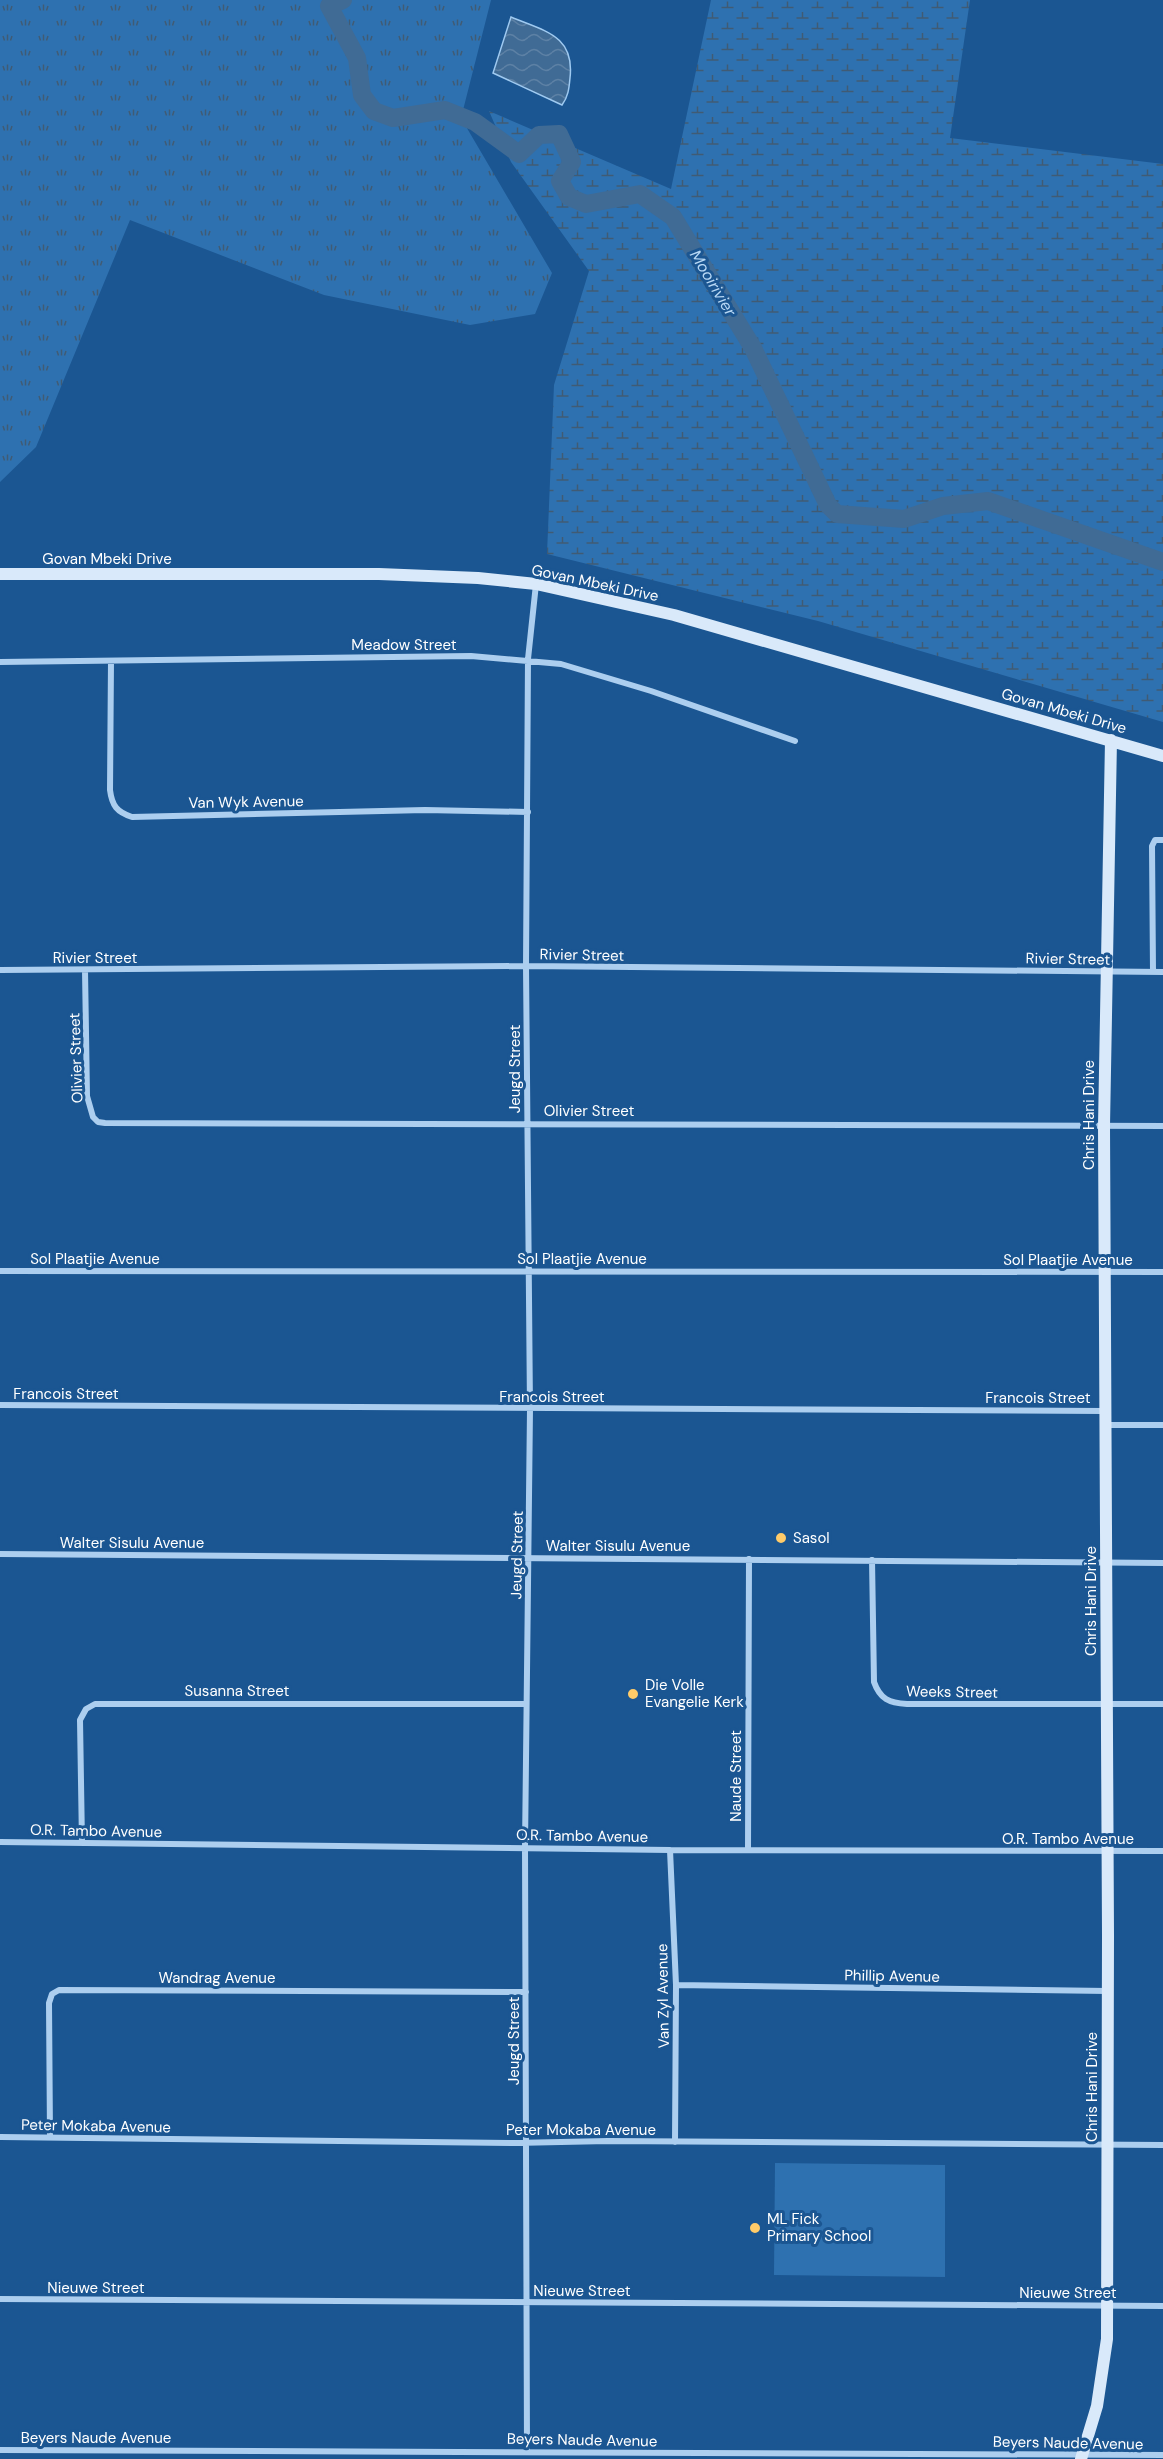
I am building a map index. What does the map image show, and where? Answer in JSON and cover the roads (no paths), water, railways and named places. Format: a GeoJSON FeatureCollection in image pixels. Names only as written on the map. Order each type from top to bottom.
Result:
{"type":"FeatureCollection","features":[{"type":"Feature","properties":{"kind":"street","name":"Govan Mbeki Drive"},"geometry":{"type":"LineString","coordinates":[[0,574],[379,574],[478,578],[536,584],[674,615],[1163,756]]}},
{"type":"Feature","properties":{"kind":"street","name":"Jeugd Street"},"geometry":{"type":"LineString","coordinates":[[527,2451],[525,1848],[530,1408],[526,966],[528,659],[536,584]]}},
{"type":"Feature","properties":{"kind":"street","name":"Meadow Street"},"geometry":{"type":"LineString","coordinates":[[0,662],[471,656],[528,659],[561,664],[651,691],[795,741]]}},
{"type":"Feature","properties":{"kind":"street","name":"Van Wyk Avenue"},"geometry":{"type":"LineString","coordinates":[[111,661],[111,790],[114,807],[132,817],[413,810],[528,812]]}},
{"type":"Feature","properties":{"kind":"street","name":"Chris Hani Drive"},"geometry":{"type":"LineString","coordinates":[[1082,2457],[1103,2374],[1107,2305],[1104,1126],[1111,740]]}},
{"type":"Feature","properties":{"kind":"street"},"geometry":{"type":"LineString","coordinates":[[1154,972],[1152,846],[1155,840],[1163,840]]}},
{"type":"Feature","properties":{"kind":"street","name":"Rivier Street"},"geometry":{"type":"LineString","coordinates":[[0,970],[526,966],[1163,972]]}},
{"type":"Feature","properties":{"kind":"street","name":"Olivier Street"},"geometry":{"type":"LineString","coordinates":[[86,970],[87,1096],[89,1109],[98,1122],[1163,1126]]}},
{"type":"Feature","properties":{"kind":"street","name":"Sol Plaatjie Avenue"},"geometry":{"type":"LineString","coordinates":[[0,1271],[1163,1272]]}},
{"type":"Feature","properties":{"kind":"street","name":"Francois Street"},"geometry":{"type":"LineString","coordinates":[[0,1405],[1104,1411]]}},
{"type":"Feature","properties":{"kind":"street"},"geometry":{"type":"LineString","coordinates":[[1105,1425],[1163,1425]]}},
{"type":"Feature","properties":{"kind":"street","name":"Walter Sisulu Avenue"},"geometry":{"type":"LineString","coordinates":[[0,1554],[1163,1563]]}},
{"type":"Feature","properties":{"kind":"street","name":"Naude Street"},"geometry":{"type":"LineString","coordinates":[[748,1850],[749,1559]]}},
{"type":"Feature","properties":{"kind":"street","name":"Weeks Street"},"geometry":{"type":"LineString","coordinates":[[872,1560],[874,1682],[878,1692],[885,1700],[907,1704],[1106,1706],[1163,1704]]}},
{"type":"Feature","properties":{"kind":"street","name":"Susanna Street"},"geometry":{"type":"LineString","coordinates":[[82,1843],[80,1720],[86,1709],[95,1704],[526,1704]]}},
{"type":"Feature","properties":{"kind":"street","name":"O.R. Tambo Avenue"},"geometry":{"type":"LineString","coordinates":[[0,1842],[670,1850],[1163,1851]]}},
{"type":"Feature","properties":{"kind":"street","name":"Van Zyl Avenue"},"geometry":{"type":"LineString","coordinates":[[670,1850],[676,1985],[675,2142]]}},
{"type":"Feature","properties":{"kind":"street","name":"Phillip Avenue"},"geometry":{"type":"LineString","coordinates":[[676,1985],[1107,1991]]}},
{"type":"Feature","properties":{"kind":"street","name":"Wandrag Avenue"},"geometry":{"type":"LineString","coordinates":[[50,2137],[49,2003],[52,1994],[60,1990],[526,1992]]}},
{"type":"Feature","properties":{"kind":"street","name":"Peter Mokaba Avenue"},"geometry":{"type":"LineString","coordinates":[[0,2137],[526,2143],[1163,2145]]}},
{"type":"Feature","properties":{"kind":"street","name":"Nieuwe Street"},"geometry":{"type":"LineString","coordinates":[[0,2299],[1163,2306]]}},
{"type":"Feature","properties":{"kind":"street","name":"Beyers Naude Avenue"},"geometry":{"type":"LineString","coordinates":[[0,2450],[527,2451],[688,2456],[1163,2456]]}},
{"type":"Feature","properties":{"kind":"street"},"geometry":{"type":"LineString","coordinates":[[322,2450],[322,2459]]}},
{"type":"Feature","properties":{"kind":"water"},"geometry":{"type":"Polygon","coordinates":[[[511,17],[555,37],[568,52],[570,82],[562,105],[493,73],[511,17]]]}},
{"type":"Feature","properties":{"kind":"waterway","name":"Mooirivier"},"geometry":{"type":"LineString","coordinates":[[343,0],[329,6],[357,58],[362,95],[374,111],[393,118],[445,110],[475,122],[519,154],[539,135],[559,134],[572,162],[560,181],[569,197],[586,204],[640,194],[673,217],[753,348],[828,505],[837,514],[904,519],[943,506],[988,501],[1163,562]]}},
{"type":"Feature","properties":{"kind":"place","name":"Sasol"},"geometry":{"type":"Point","coordinates":[781,1538]}},
{"type":"Feature","properties":{"kind":"place","name":"Die Volle Evangelie Kerk"},"geometry":{"type":"Point","coordinates":[633,1694]}},
{"type":"Feature","properties":{"kind":"place","name":"ML Fick Primary School"},"geometry":{"type":"Point","coordinates":[755,2228]}}]}
